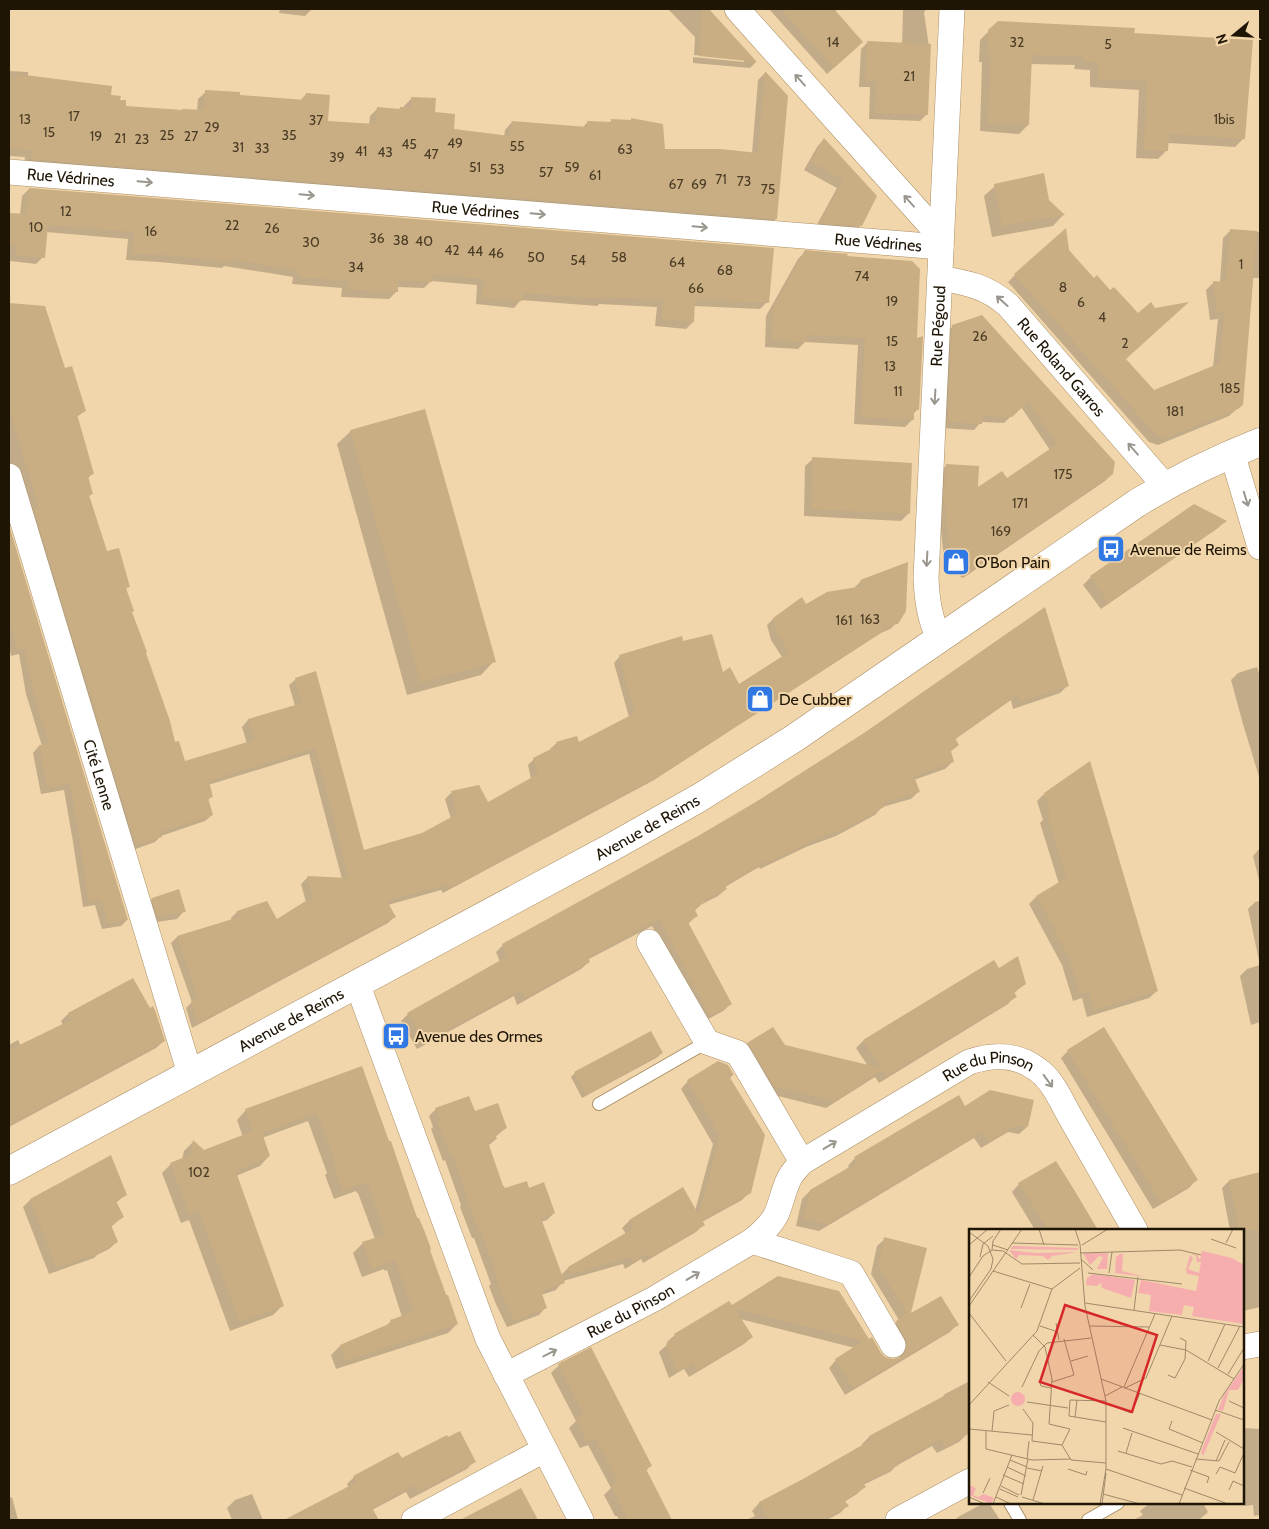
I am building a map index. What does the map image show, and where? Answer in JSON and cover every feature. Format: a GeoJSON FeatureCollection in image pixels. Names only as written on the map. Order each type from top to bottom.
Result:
{"type":"FeatureCollection","features":[{"type":"Feature","properties":{"kind":"street"},"geometry":{"type":"LineString","coordinates":[[737,9],[941,242]]}},
{"type":"Feature","properties":{"kind":"street","name":"Rue Pégoud"},"geometry":{"type":"LineString","coordinates":[[939,640],[931,622],[926,578],[952,9]]}},
{"type":"Feature","properties":{"kind":"street","name":"Rue Védrines"},"geometry":{"type":"LineString","coordinates":[[9,172],[872,240],[941,242]]}},
{"type":"Feature","properties":{"kind":"street","name":"Rue Roland Garros"},"geometry":{"type":"LineString","coordinates":[[940,278],[969,283],[986,289],[1008,305],[1165,486]]}},
{"type":"Feature","properties":{"kind":"street","name":"Avenue de Reims"},"geometry":{"type":"LineString","coordinates":[[9,1171],[612,847],[699,798],[793,739],[1137,503],[1165,486],[1232,453],[1260,442]]}},
{"type":"Feature","properties":{"kind":"street"},"geometry":{"type":"LineString","coordinates":[[1232,453],[1260,547]]}},
{"type":"Feature","properties":{"kind":"street","name":"Cité Lenne"},"geometry":{"type":"LineString","coordinates":[[9,476],[190,1074]]}},
{"type":"Feature","properties":{"kind":"street"},"geometry":{"type":"LineString","coordinates":[[650,942],[707,1042],[738,1053],[802,1162]]}},
{"type":"Feature","properties":{"kind":"street"},"geometry":{"type":"LineString","coordinates":[[357,983],[488,1339],[581,1520]]}},
{"type":"Feature","properties":{"kind":"street","name":"Rue du Pinson"},"geometry":{"type":"LineString","coordinates":[[506,1375],[654,1299],[752,1241],[772,1222],[788,1181],[802,1162],[969,1062],[980,1058],[992,1056],[1020,1059],[1040,1071],[1048,1080],[1134,1229]]}},
{"type":"Feature","properties":{"kind":"street"},"geometry":{"type":"LineString","coordinates":[[752,1241],[851,1273],[893,1345]]}},
{"type":"Feature","properties":{"kind":"street"},"geometry":{"type":"LineString","coordinates":[[1244,1347],[1260,1344]]}},
{"type":"Feature","properties":{"kind":"street"},"geometry":{"type":"LineString","coordinates":[[414,1520],[442,1514],[544,1450]]}},
{"type":"Feature","properties":{"kind":"street"},"geometry":{"type":"LineString","coordinates":[[898,1520],[969,1482]]}},
{"type":"Feature","properties":{"kind":"lane"},"geometry":{"type":"LineString","coordinates":[[599,1104],[707,1042]]}},
{"type":"Feature","properties":{"kind":"lane"},"geometry":{"type":"LineString","coordinates":[[1011,1504],[1020,1520]]}},
{"type":"Feature","properties":{"kind":"lane"},"geometry":{"type":"LineString","coordinates":[[1088,1520],[1116,1504]]}},
{"type":"Feature","properties":{"kind":"building"},"geometry":{"type":"Polygon","coordinates":[[[702,9],[709,9],[757,62],[699,56],[702,9]]]}},
{"type":"Feature","properties":{"kind":"building"},"geometry":{"type":"Polygon","coordinates":[[[781,9],[834,9],[863,42],[834,68],[781,9]]]}},
{"type":"Feature","properties":{"kind":"building"},"geometry":{"type":"Polygon","coordinates":[[[998,21],[1135,28],[1134,33],[1253,40],[1245,139],[1169,134],[1168,151],[1144,150],[1147,81],[1098,79],[1099,62],[1083,61],[1083,56],[1032,55],[1029,125],[988,123],[991,54],[988,53],[988,30],[998,21]]]}},
{"type":"Feature","properties":{"kind":"building"},"geometry":{"type":"Polygon","coordinates":[[[867,41],[931,44],[928,115],[875,113],[876,81],[865,81],[867,41]]]}},
{"type":"Feature","properties":{"kind":"building"},"geometry":{"type":"Polygon","coordinates":[[[765,71],[788,96],[777,219],[31,159],[32,150],[9,148],[9,78],[16,79],[17,74],[112,86],[111,95],[121,96],[120,100],[126,100],[126,106],[182,110],[204,110],[205,90],[305,100],[306,93],[330,95],[328,121],[376,124],[377,107],[400,109],[400,107],[411,107],[411,97],[436,98],[435,112],[455,114],[454,129],[510,136],[512,121],[587,127],[587,121],[612,122],[611,119],[631,120],[631,118],[663,124],[665,149],[721,149],[758,153],[765,71]]]}},
{"type":"Feature","properties":{"kind":"building"},"geometry":{"type":"Polygon","coordinates":[[[824,138],[877,196],[862,226],[820,223],[843,180],[811,162],[824,138]]]}},
{"type":"Feature","properties":{"kind":"building"},"geometry":{"type":"Polygon","coordinates":[[[1044,173],[1049,200],[1065,215],[1002,226],[994,184],[1044,173]]]}},
{"type":"Feature","properties":{"kind":"building"},"geometry":{"type":"Polygon","coordinates":[[[29,188],[774,248],[769,303],[695,299],[694,322],[662,319],[663,300],[605,297],[605,299],[523,293],[522,301],[482,298],[484,279],[433,274],[432,282],[398,280],[398,292],[348,290],[348,281],[299,277],[299,270],[230,259],[230,262],[167,255],[132,254],[134,232],[48,225],[45,258],[16,255],[17,245],[9,244],[9,213],[26,214],[29,188]]]}},
{"type":"Feature","properties":{"kind":"building"},"geometry":{"type":"Polygon","coordinates":[[[1066,228],[1069,250],[1094,278],[1097,275],[1110,290],[1114,287],[1138,313],[1151,302],[1155,308],[1189,302],[1126,359],[1154,390],[1220,363],[1224,312],[1217,313],[1213,281],[1226,282],[1230,229],[1257,231],[1243,405],[1238,409],[1166,438],[1156,435],[1014,274],[1066,228]]]}},
{"type":"Feature","properties":{"kind":"building"},"geometry":{"type":"Polygon","coordinates":[[[805,250],[848,254],[847,256],[912,261],[920,269],[917,338],[923,336],[919,410],[914,410],[914,420],[861,417],[865,338],[807,335],[806,342],[772,340],[773,308],[805,250]]]}},
{"type":"Feature","properties":{"kind":"building"},"geometry":{"type":"Polygon","coordinates":[[[9,303],[45,306],[65,368],[72,366],[86,411],[77,414],[94,474],[88,476],[93,494],[89,495],[107,551],[119,548],[130,587],[126,588],[134,611],[132,612],[170,721],[175,742],[179,741],[185,761],[254,740],[248,719],[302,703],[295,678],[316,671],[364,850],[422,833],[457,814],[451,791],[479,785],[488,802],[538,774],[533,758],[557,746],[556,742],[577,736],[579,742],[635,713],[619,655],[682,636],[683,641],[712,634],[723,672],[730,667],[739,684],[789,652],[777,634],[773,618],[802,597],[806,604],[827,592],[863,586],[860,580],[908,562],[906,611],[898,624],[889,627],[662,774],[450,888],[448,884],[387,901],[396,917],[198,1023],[191,1001],[198,997],[177,936],[239,917],[237,911],[267,901],[277,919],[313,898],[307,876],[349,878],[315,748],[209,781],[213,797],[208,798],[213,815],[161,832],[162,837],[136,845],[34,509],[39,508],[9,408],[9,303]]]}},
{"type":"Feature","properties":{"kind":"building"},"geometry":{"type":"Polygon","coordinates":[[[982,315],[1115,462],[1113,474],[970,572],[951,562],[944,497],[946,464],[979,466],[978,487],[1002,471],[1007,478],[1057,444],[1028,402],[1012,417],[982,416],[982,424],[948,422],[952,325],[982,315]]]}},
{"type":"Feature","properties":{"kind":"building"},"geometry":{"type":"Polygon","coordinates":[[[425,409],[496,662],[421,683],[350,430],[425,409]]]}},
{"type":"Feature","properties":{"kind":"building"},"geometry":{"type":"Polygon","coordinates":[[[812,457],[912,463],[910,514],[811,509],[812,457]]]}},
{"type":"Feature","properties":{"kind":"building"},"geometry":{"type":"Polygon","coordinates":[[[1194,504],[1227,521],[1108,603],[1090,576],[1194,504]]]}},
{"type":"Feature","properties":{"kind":"building"},"geometry":{"type":"Polygon","coordinates":[[[9,525],[128,920],[108,923],[101,900],[89,902],[70,784],[47,788],[39,745],[49,744],[32,687],[25,649],[17,650],[12,627],[9,628],[9,525]]]}},
{"type":"Feature","properties":{"kind":"building"},"geometry":{"type":"Polygon","coordinates":[[[1045,607],[1069,686],[1020,702],[1018,694],[955,738],[959,745],[951,751],[954,762],[914,776],[920,792],[882,803],[884,807],[844,829],[767,861],[725,885],[727,889],[694,908],[698,916],[688,922],[732,1004],[710,1016],[659,919],[592,955],[588,958],[590,962],[525,998],[521,990],[425,1042],[407,1013],[508,956],[502,944],[754,803],[864,733],[1045,607]]]}},
{"type":"Feature","properties":{"kind":"building"},"geometry":{"type":"Polygon","coordinates":[[[1090,761],[1158,991],[1094,1010],[1089,992],[1080,994],[1069,958],[1036,896],[1066,878],[1047,814],[1050,812],[1044,793],[1090,761]]]}},
{"type":"Feature","properties":{"kind":"building"},"geometry":{"type":"Polygon","coordinates":[[[179,889],[186,912],[157,916],[152,898],[179,889]]]}},
{"type":"Feature","properties":{"kind":"building"},"geometry":{"type":"Polygon","coordinates":[[[1018,956],[1026,984],[1014,992],[1017,997],[886,1076],[882,1070],[835,1101],[774,1086],[747,1043],[773,1027],[785,1045],[881,1068],[863,1040],[994,960],[999,968],[1018,956]]]}},
{"type":"Feature","properties":{"kind":"building"},"geometry":{"type":"Polygon","coordinates":[[[133,978],[150,1008],[153,1006],[165,1041],[9,1125],[9,1050],[71,1020],[68,1013],[133,978]]]}},
{"type":"Feature","properties":{"kind":"building"},"geometry":{"type":"Polygon","coordinates":[[[1104,1027],[1198,1180],[1161,1203],[1067,1050],[1104,1027]]]}},
{"type":"Feature","properties":{"kind":"building"},"geometry":{"type":"Polygon","coordinates":[[[651,1031],[663,1053],[586,1095],[574,1072],[651,1031]]]}},
{"type":"Feature","properties":{"kind":"building"},"geometry":{"type":"Polygon","coordinates":[[[718,1061],[728,1065],[734,1075],[727,1073],[765,1135],[751,1193],[702,1220],[705,1225],[651,1257],[648,1253],[633,1262],[631,1257],[571,1274],[568,1267],[634,1228],[629,1220],[683,1187],[699,1215],[720,1136],[687,1080],[718,1061]]]}},
{"type":"Feature","properties":{"kind":"building"},"geometry":{"type":"Polygon","coordinates":[[[362,1066],[458,1324],[345,1361],[340,1345],[391,1323],[390,1320],[413,1312],[396,1262],[394,1263],[394,1260],[372,1269],[362,1242],[384,1235],[384,1230],[368,1184],[366,1185],[365,1182],[343,1191],[333,1165],[336,1164],[317,1113],[262,1133],[270,1156],[236,1172],[284,1306],[239,1322],[199,1211],[190,1215],[170,1163],[190,1155],[193,1140],[204,1150],[253,1131],[245,1109],[362,1066]]]}},
{"type":"Feature","properties":{"kind":"building"},"geometry":{"type":"Polygon","coordinates":[[[990,1090],[1034,1100],[1028,1127],[1016,1125],[989,1142],[982,1132],[827,1224],[803,1219],[810,1190],[858,1162],[854,1157],[959,1095],[965,1106],[990,1090]]]}},
{"type":"Feature","properties":{"kind":"building"},"geometry":{"type":"Polygon","coordinates":[[[469,1096],[475,1111],[498,1103],[507,1128],[495,1134],[497,1139],[488,1142],[503,1186],[505,1188],[527,1181],[529,1188],[544,1182],[555,1213],[541,1218],[565,1283],[543,1291],[544,1294],[542,1294],[547,1308],[514,1321],[502,1294],[481,1231],[479,1231],[466,1198],[468,1198],[452,1154],[450,1154],[437,1121],[440,1120],[435,1108],[469,1096]]]}},
{"type":"Feature","properties":{"kind":"building"},"geometry":{"type":"Polygon","coordinates":[[[111,1155],[127,1195],[116,1201],[124,1217],[111,1225],[118,1242],[102,1250],[102,1252],[56,1268],[30,1199],[111,1155]]]}},
{"type":"Feature","properties":{"kind":"building"},"geometry":{"type":"Polygon","coordinates":[[[1056,1161],[1097,1229],[1047,1229],[1018,1183],[1056,1161]]]}},
{"type":"Feature","properties":{"kind":"building"},"geometry":{"type":"Polygon","coordinates":[[[1260,1172],[1260,1230],[1239,1229],[1229,1180],[1260,1172]]]}},
{"type":"Feature","properties":{"kind":"building"},"geometry":{"type":"Polygon","coordinates":[[[884,1237],[927,1248],[911,1313],[941,1296],[959,1325],[853,1388],[835,1359],[863,1341],[735,1309],[753,1337],[697,1371],[692,1363],[677,1372],[666,1344],[676,1337],[674,1334],[729,1301],[732,1305],[778,1276],[839,1291],[869,1339],[872,1337],[881,1353],[885,1357],[893,1359],[901,1357],[906,1352],[907,1344],[896,1321],[907,1313],[878,1266],[884,1237]]]}},
{"type":"Feature","properties":{"kind":"building"},"geometry":{"type":"Polygon","coordinates":[[[591,1347],[652,1466],[646,1469],[672,1520],[628,1520],[611,1486],[618,1482],[595,1438],[587,1442],[576,1419],[584,1415],[558,1364],[591,1347]]]}},
{"type":"Feature","properties":{"kind":"building"},"geometry":{"type":"Polygon","coordinates":[[[969,1383],[969,1434],[945,1447],[940,1439],[898,1462],[899,1465],[863,1483],[866,1487],[844,1500],[849,1506],[823,1520],[769,1520],[759,1502],[871,1440],[869,1436],[969,1383]]]}},
{"type":"Feature","properties":{"kind":"building"},"geometry":{"type":"Polygon","coordinates":[[[460,1431],[476,1462],[418,1492],[414,1485],[372,1508],[379,1520],[284,1520],[357,1482],[353,1476],[398,1452],[402,1458],[447,1435],[448,1437],[460,1431]]]}},
{"type":"Feature","properties":{"kind":"building"},"geometry":{"type":"Polygon","coordinates":[[[521,1488],[538,1520],[460,1520],[510,1494],[521,1488]]]}},
{"type":"Feature","properties":{"kind":"place","name":"Avenue de Reims"},"geometry":{"type":"Point","coordinates":[1111,549]}},
{"type":"Feature","properties":{"kind":"place","name":"O'Bon Pain"},"geometry":{"type":"Point","coordinates":[956,562]}},
{"type":"Feature","properties":{"kind":"place","name":"De Cubber"},"geometry":{"type":"Point","coordinates":[760,699]}},
{"type":"Feature","properties":{"kind":"place","name":"Avenue des Ormes"},"geometry":{"type":"Point","coordinates":[396,1036]}}]}
